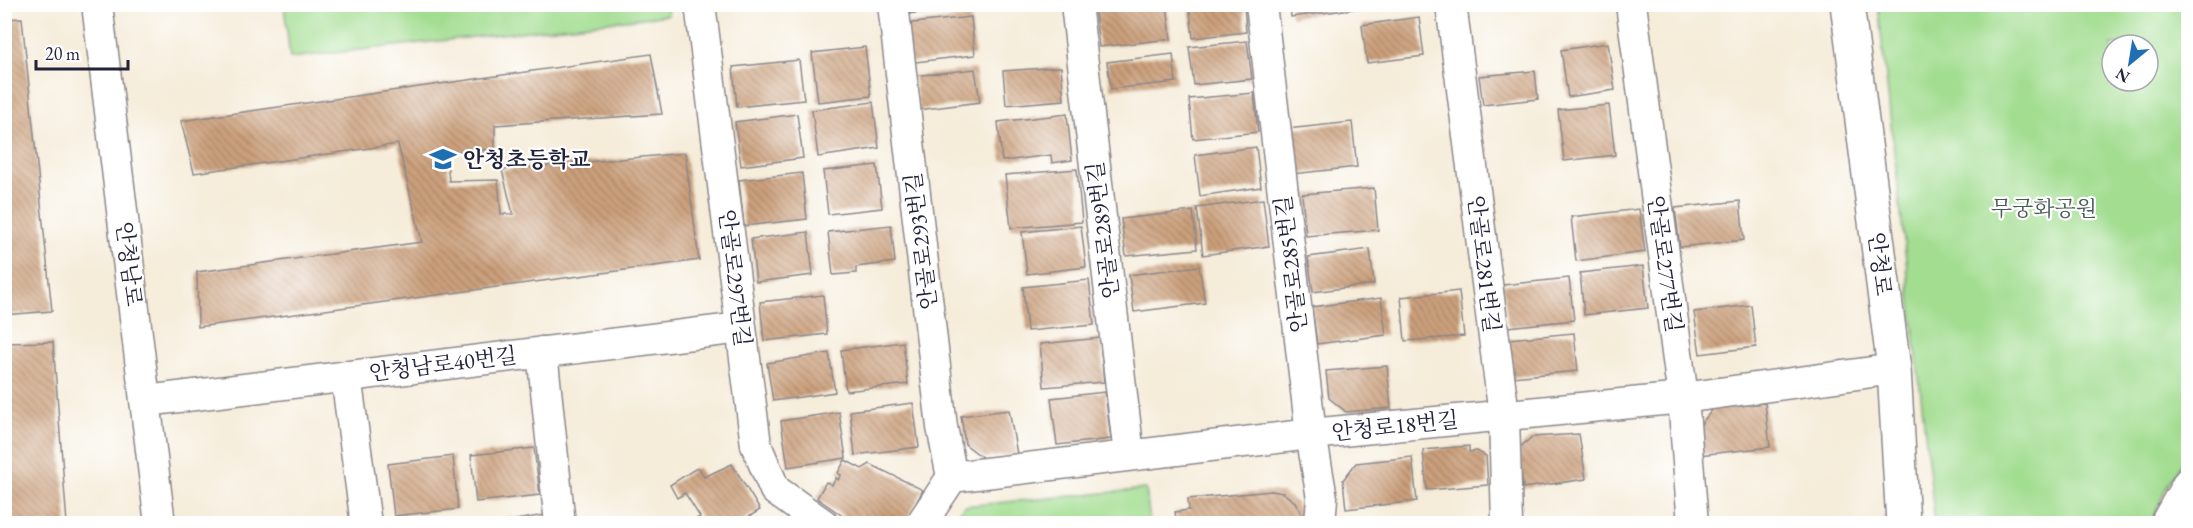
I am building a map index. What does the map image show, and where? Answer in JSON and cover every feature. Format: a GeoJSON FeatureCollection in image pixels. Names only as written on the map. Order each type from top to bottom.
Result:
{"type":"FeatureCollection","features":[{"type":"Feature","properties":{"kind":"main road","name":"안청로"},"geometry":{"type":"LineString","coordinates":[[1847,4],[1894,369],[1903,524]]}},
{"type":"Feature","properties":{"kind":"street","name":"안청남로"},"geometry":{"type":"LineString","coordinates":[[97,4],[160,524]]}},
{"type":"Feature","properties":{"kind":"street","name":"안골로297번길"},"geometry":{"type":"LineString","coordinates":[[700,4],[756,446],[775,490],[823,524]]}},
{"type":"Feature","properties":{"kind":"street","name":"안골로293번길"},"geometry":{"type":"LineString","coordinates":[[893,4],[942,427],[952,477]]}},
{"type":"Feature","properties":{"kind":"street","name":"안골로289번길"},"geometry":{"type":"LineString","coordinates":[[1077,4],[1129,455]]}},
{"type":"Feature","properties":{"kind":"street","name":"안골로285번길"},"geometry":{"type":"LineString","coordinates":[[1261,4],[1311,434],[1322,498],[1320,524]]}},
{"type":"Feature","properties":{"kind":"street","name":"안골로281번길"},"geometry":{"type":"LineString","coordinates":[[1451,4],[1504,415],[1506,524]]}},
{"type":"Feature","properties":{"kind":"street","name":"안골로277번길"},"geometry":{"type":"LineString","coordinates":[[1630,4],[1683,398],[1693,524]]}},
{"type":"Feature","properties":{"kind":"street","name":"안청남로40번길"},"geometry":{"type":"LineString","coordinates":[[146,400],[741,328]]}},
{"type":"Feature","properties":{"kind":"street"},"geometry":{"type":"LineString","coordinates":[[542,352],[560,524]]}},
{"type":"Feature","properties":{"kind":"street","name":"안청로18번길"},"geometry":{"type":"LineString","coordinates":[[952,477],[1311,434],[1683,398],[1894,369]]}},
{"type":"Feature","properties":{"kind":"street"},"geometry":{"type":"LineString","coordinates":[[346,376],[366,524]]}},
{"type":"Feature","properties":{"kind":"street"},"geometry":{"type":"LineString","coordinates":[[921,524],[952,477]]}},
{"type":"Feature","properties":{"kind":"street"},"geometry":{"type":"LineString","coordinates":[[2165,524],[2188,483]]}},
{"type":"Feature","properties":{"kind":"green space"},"geometry":{"type":"Polygon","coordinates":[[[667,4],[668,15],[290,58],[284,5],[667,4]]]}},
{"type":"Feature","properties":{"kind":"green space","name":"무궁화공원"},"geometry":{"type":"Polygon","coordinates":[[[1878,5],[2188,5],[2188,454],[2167,486],[2151,523],[1935,523],[1878,5]]]}},
{"type":"Feature","properties":{"kind":"green space"},"geometry":{"type":"Polygon","coordinates":[[[1146,489],[1150,523],[952,523],[964,506],[1146,489]]]}},
{"type":"Feature","properties":{"kind":"building"},"geometry":{"type":"Polygon","coordinates":[[[906,4],[966,4],[967,8],[907,14],[906,4]]]}},
{"type":"Feature","properties":{"kind":"building"},"geometry":{"type":"Polygon","coordinates":[[[1094,4],[1167,4],[1171,39],[1099,47],[1094,4]]]}},
{"type":"Feature","properties":{"kind":"building"},"geometry":{"type":"Polygon","coordinates":[[[1189,4],[1244,4],[1246,32],[1193,38],[1189,4]]]}},
{"type":"Feature","properties":{"kind":"building"},"geometry":{"type":"Polygon","coordinates":[[[1290,4],[1353,4],[1353,9],[1291,17],[1290,4]]]}},
{"type":"Feature","properties":{"kind":"building"},"geometry":{"type":"Polygon","coordinates":[[[971,17],[975,55],[907,63],[903,24],[971,17]]]}},
{"type":"Feature","properties":{"kind":"building"},"geometry":{"type":"Polygon","coordinates":[[[1419,17],[1424,56],[1367,63],[1362,25],[1419,17]]]}},
{"type":"Feature","properties":{"kind":"building"},"geometry":{"type":"Polygon","coordinates":[[[22,18],[52,311],[4,315],[4,19],[22,18]]]}},
{"type":"Feature","properties":{"kind":"building"},"geometry":{"type":"Polygon","coordinates":[[[1247,41],[1252,79],[1194,85],[1189,47],[1247,41]]]}},
{"type":"Feature","properties":{"kind":"building"},"geometry":{"type":"Polygon","coordinates":[[[1608,43],[1615,90],[1568,97],[1561,50],[1608,43]]]}},
{"type":"Feature","properties":{"kind":"building"},"geometry":{"type":"Polygon","coordinates":[[[865,47],[871,96],[818,102],[812,53],[865,47]]]}},
{"type":"Feature","properties":{"kind":"building","name":"안청초등학교"},"geometry":{"type":"Polygon","coordinates":[[[651,54],[662,114],[495,125],[495,149],[446,152],[449,181],[498,180],[501,214],[513,214],[502,170],[685,153],[699,260],[198,327],[197,272],[422,242],[398,144],[194,173],[181,121],[651,54]]]}},
{"type":"Feature","properties":{"kind":"building"},"geometry":{"type":"Polygon","coordinates":[[[1173,54],[1176,82],[1111,89],[1107,62],[1173,54]]]}},
{"type":"Feature","properties":{"kind":"building"},"geometry":{"type":"Polygon","coordinates":[[[799,60],[804,100],[737,107],[733,67],[799,60]]]}},
{"type":"Feature","properties":{"kind":"building"},"geometry":{"type":"Polygon","coordinates":[[[1061,67],[1064,100],[1006,105],[1003,71],[1061,67]]]}},
{"type":"Feature","properties":{"kind":"building"},"geometry":{"type":"Polygon","coordinates":[[[975,69],[980,102],[918,110],[914,76],[975,69]]]}},
{"type":"Feature","properties":{"kind":"building"},"geometry":{"type":"Polygon","coordinates":[[[1535,71],[1538,99],[1483,105],[1479,76],[1535,71]]]}},
{"type":"Feature","properties":{"kind":"building"},"geometry":{"type":"Polygon","coordinates":[[[1254,93],[1258,132],[1193,139],[1189,99],[1254,93]]]}},
{"type":"Feature","properties":{"kind":"building"},"geometry":{"type":"Polygon","coordinates":[[[873,102],[879,148],[818,157],[812,110],[873,102]]]}},
{"type":"Feature","properties":{"kind":"building"},"geometry":{"type":"Polygon","coordinates":[[[1609,105],[1615,155],[1564,161],[1558,110],[1609,105]]]}},
{"type":"Feature","properties":{"kind":"building"},"geometry":{"type":"Polygon","coordinates":[[[797,114],[803,158],[741,166],[735,122],[797,114]]]}},
{"type":"Feature","properties":{"kind":"building"},"geometry":{"type":"Polygon","coordinates":[[[1067,114],[1072,160],[1052,163],[1051,155],[1002,161],[998,122],[1067,114]]]}},
{"type":"Feature","properties":{"kind":"building"},"geometry":{"type":"Polygon","coordinates":[[[1352,122],[1357,167],[1292,174],[1287,129],[1352,122]]]}},
{"type":"Feature","properties":{"kind":"building"},"geometry":{"type":"Polygon","coordinates":[[[1256,147],[1261,187],[1200,196],[1195,155],[1256,147]]]}},
{"type":"Feature","properties":{"kind":"building"},"geometry":{"type":"Polygon","coordinates":[[[877,165],[882,208],[828,214],[823,171],[877,165]]]}},
{"type":"Feature","properties":{"kind":"building"},"geometry":{"type":"Polygon","coordinates":[[[1077,169],[1082,222],[1011,228],[1005,175],[1077,169]]]}},
{"type":"Feature","properties":{"kind":"building"},"geometry":{"type":"Polygon","coordinates":[[[802,173],[807,219],[744,226],[739,180],[802,173]]]}},
{"type":"Feature","properties":{"kind":"building"},"geometry":{"type":"Polygon","coordinates":[[[1374,188],[1378,230],[1306,236],[1302,194],[1374,188]]]}},
{"type":"Feature","properties":{"kind":"building"},"geometry":{"type":"Polygon","coordinates":[[[1263,199],[1269,246],[1203,255],[1197,208],[1263,199]]]}},
{"type":"Feature","properties":{"kind":"building"},"geometry":{"type":"Polygon","coordinates":[[[1740,201],[1744,240],[1680,247],[1675,208],[1740,201]]]}},
{"type":"Feature","properties":{"kind":"building"},"geometry":{"type":"Polygon","coordinates":[[[1639,209],[1645,252],[1576,261],[1571,217],[1639,209]]]}},
{"type":"Feature","properties":{"kind":"building"},"geometry":{"type":"Polygon","coordinates":[[[1193,211],[1197,249],[1126,256],[1121,219],[1193,211]]]}},
{"type":"Feature","properties":{"kind":"building"},"geometry":{"type":"Polygon","coordinates":[[[891,225],[895,262],[856,267],[856,273],[833,275],[828,232],[891,225]]]}},
{"type":"Feature","properties":{"kind":"building"},"geometry":{"type":"Polygon","coordinates":[[[1081,226],[1086,267],[1027,274],[1022,232],[1081,226]]]}},
{"type":"Feature","properties":{"kind":"building"},"geometry":{"type":"Polygon","coordinates":[[[808,232],[813,275],[756,282],[751,239],[808,232]]]}},
{"type":"Feature","properties":{"kind":"building"},"geometry":{"type":"Polygon","coordinates":[[[1370,249],[1374,284],[1313,292],[1308,257],[1370,249]]]}},
{"type":"Feature","properties":{"kind":"building"},"geometry":{"type":"Polygon","coordinates":[[[1199,266],[1205,303],[1134,312],[1129,275],[1199,266]]]}},
{"type":"Feature","properties":{"kind":"building"},"geometry":{"type":"Polygon","coordinates":[[[1643,266],[1648,308],[1584,315],[1580,273],[1643,266]]]}},
{"type":"Feature","properties":{"kind":"building"},"geometry":{"type":"Polygon","coordinates":[[[1569,278],[1574,320],[1508,327],[1503,285],[1569,278]]]}},
{"type":"Feature","properties":{"kind":"building"},"geometry":{"type":"Polygon","coordinates":[[[1089,280],[1094,325],[1027,331],[1023,287],[1089,280]]]}},
{"type":"Feature","properties":{"kind":"building"},"geometry":{"type":"Polygon","coordinates":[[[1459,291],[1464,336],[1405,341],[1401,297],[1459,291]]]}},
{"type":"Feature","properties":{"kind":"building"},"geometry":{"type":"Polygon","coordinates":[[[823,295],[827,334],[764,341],[760,302],[823,295]]]}},
{"type":"Feature","properties":{"kind":"building"},"geometry":{"type":"Polygon","coordinates":[[[1381,298],[1386,335],[1317,344],[1312,307],[1381,298]]]}},
{"type":"Feature","properties":{"kind":"building"},"geometry":{"type":"Polygon","coordinates":[[[1751,305],[1756,347],[1700,354],[1694,312],[1751,305]]]}},
{"type":"Feature","properties":{"kind":"building"},"geometry":{"type":"Polygon","coordinates":[[[1574,333],[1578,371],[1512,377],[1508,339],[1574,333]]]}},
{"type":"Feature","properties":{"kind":"building"},"geometry":{"type":"Polygon","coordinates":[[[1100,338],[1104,382],[1044,387],[1040,344],[1100,338]]]}},
{"type":"Feature","properties":{"kind":"building"},"geometry":{"type":"Polygon","coordinates":[[[53,342],[67,524],[7,524],[4,343],[53,342]]]}},
{"type":"Feature","properties":{"kind":"building"},"geometry":{"type":"Polygon","coordinates":[[[903,342],[908,384],[846,391],[841,350],[903,342]]]}},
{"type":"Feature","properties":{"kind":"building"},"geometry":{"type":"Polygon","coordinates":[[[829,353],[835,392],[773,401],[767,363],[829,353]]]}},
{"type":"Feature","properties":{"kind":"building"},"geometry":{"type":"Polygon","coordinates":[[[1387,366],[1391,408],[1346,412],[1329,398],[1326,371],[1387,366]]]}},
{"type":"Feature","properties":{"kind":"building"},"geometry":{"type":"Polygon","coordinates":[[[1105,392],[1111,439],[1057,445],[1051,398],[1105,392]]]}},
{"type":"Feature","properties":{"kind":"building"},"geometry":{"type":"Polygon","coordinates":[[[913,403],[919,447],[855,455],[850,411],[913,403]]]}},
{"type":"Feature","properties":{"kind":"building"},"geometry":{"type":"Polygon","coordinates":[[[1765,403],[1770,447],[1699,455],[1696,430],[1713,409],[1765,403]]]}},
{"type":"Feature","properties":{"kind":"building"},"geometry":{"type":"Polygon","coordinates":[[[1009,410],[1017,454],[983,458],[965,444],[961,416],[1009,410]]]}},
{"type":"Feature","properties":{"kind":"building"},"geometry":{"type":"Polygon","coordinates":[[[839,412],[846,458],[788,467],[781,421],[839,412]]]}},
{"type":"Feature","properties":{"kind":"building"},"geometry":{"type":"Polygon","coordinates":[[[1579,434],[1586,479],[1523,488],[1519,448],[1532,437],[1579,434]]]}},
{"type":"Feature","properties":{"kind":"building"},"geometry":{"type":"Polygon","coordinates":[[[1469,446],[1469,452],[1477,451],[1486,456],[1488,485],[1427,490],[1423,450],[1469,446]]]}},
{"type":"Feature","properties":{"kind":"building"},"geometry":{"type":"Polygon","coordinates":[[[534,448],[540,495],[476,502],[471,455],[534,448]]]}},
{"type":"Feature","properties":{"kind":"building"},"geometry":{"type":"Polygon","coordinates":[[[453,456],[458,509],[394,516],[388,464],[453,456]]]}},
{"type":"Feature","properties":{"kind":"building"},"geometry":{"type":"Polygon","coordinates":[[[1412,457],[1417,501],[1346,509],[1343,480],[1356,463],[1412,457]]]}},
{"type":"Feature","properties":{"kind":"building"},"geometry":{"type":"Polygon","coordinates":[[[845,460],[862,469],[870,464],[923,490],[905,524],[854,524],[817,498],[826,482],[832,485],[836,478],[838,480],[841,475],[838,473],[845,460]]]}},
{"type":"Feature","properties":{"kind":"building"},"geometry":{"type":"Polygon","coordinates":[[[732,464],[760,510],[737,524],[696,524],[694,520],[700,517],[685,493],[677,498],[670,485],[698,467],[704,477],[732,464]]]}},
{"type":"Feature","properties":{"kind":"building"},"geometry":{"type":"Polygon","coordinates":[[[1272,491],[1283,493],[1295,502],[1301,513],[1302,524],[1177,524],[1175,512],[1189,510],[1188,499],[1272,491]]]}},
{"type":"Feature","properties":{"kind":"building"},"geometry":{"type":"Polygon","coordinates":[[[544,515],[546,524],[505,524],[505,522],[544,515]]]}},
{"type":"Feature","properties":{"kind":"place","name":"안청초등학교"},"geometry":{"type":"Point","coordinates":[443,159]}}]}
